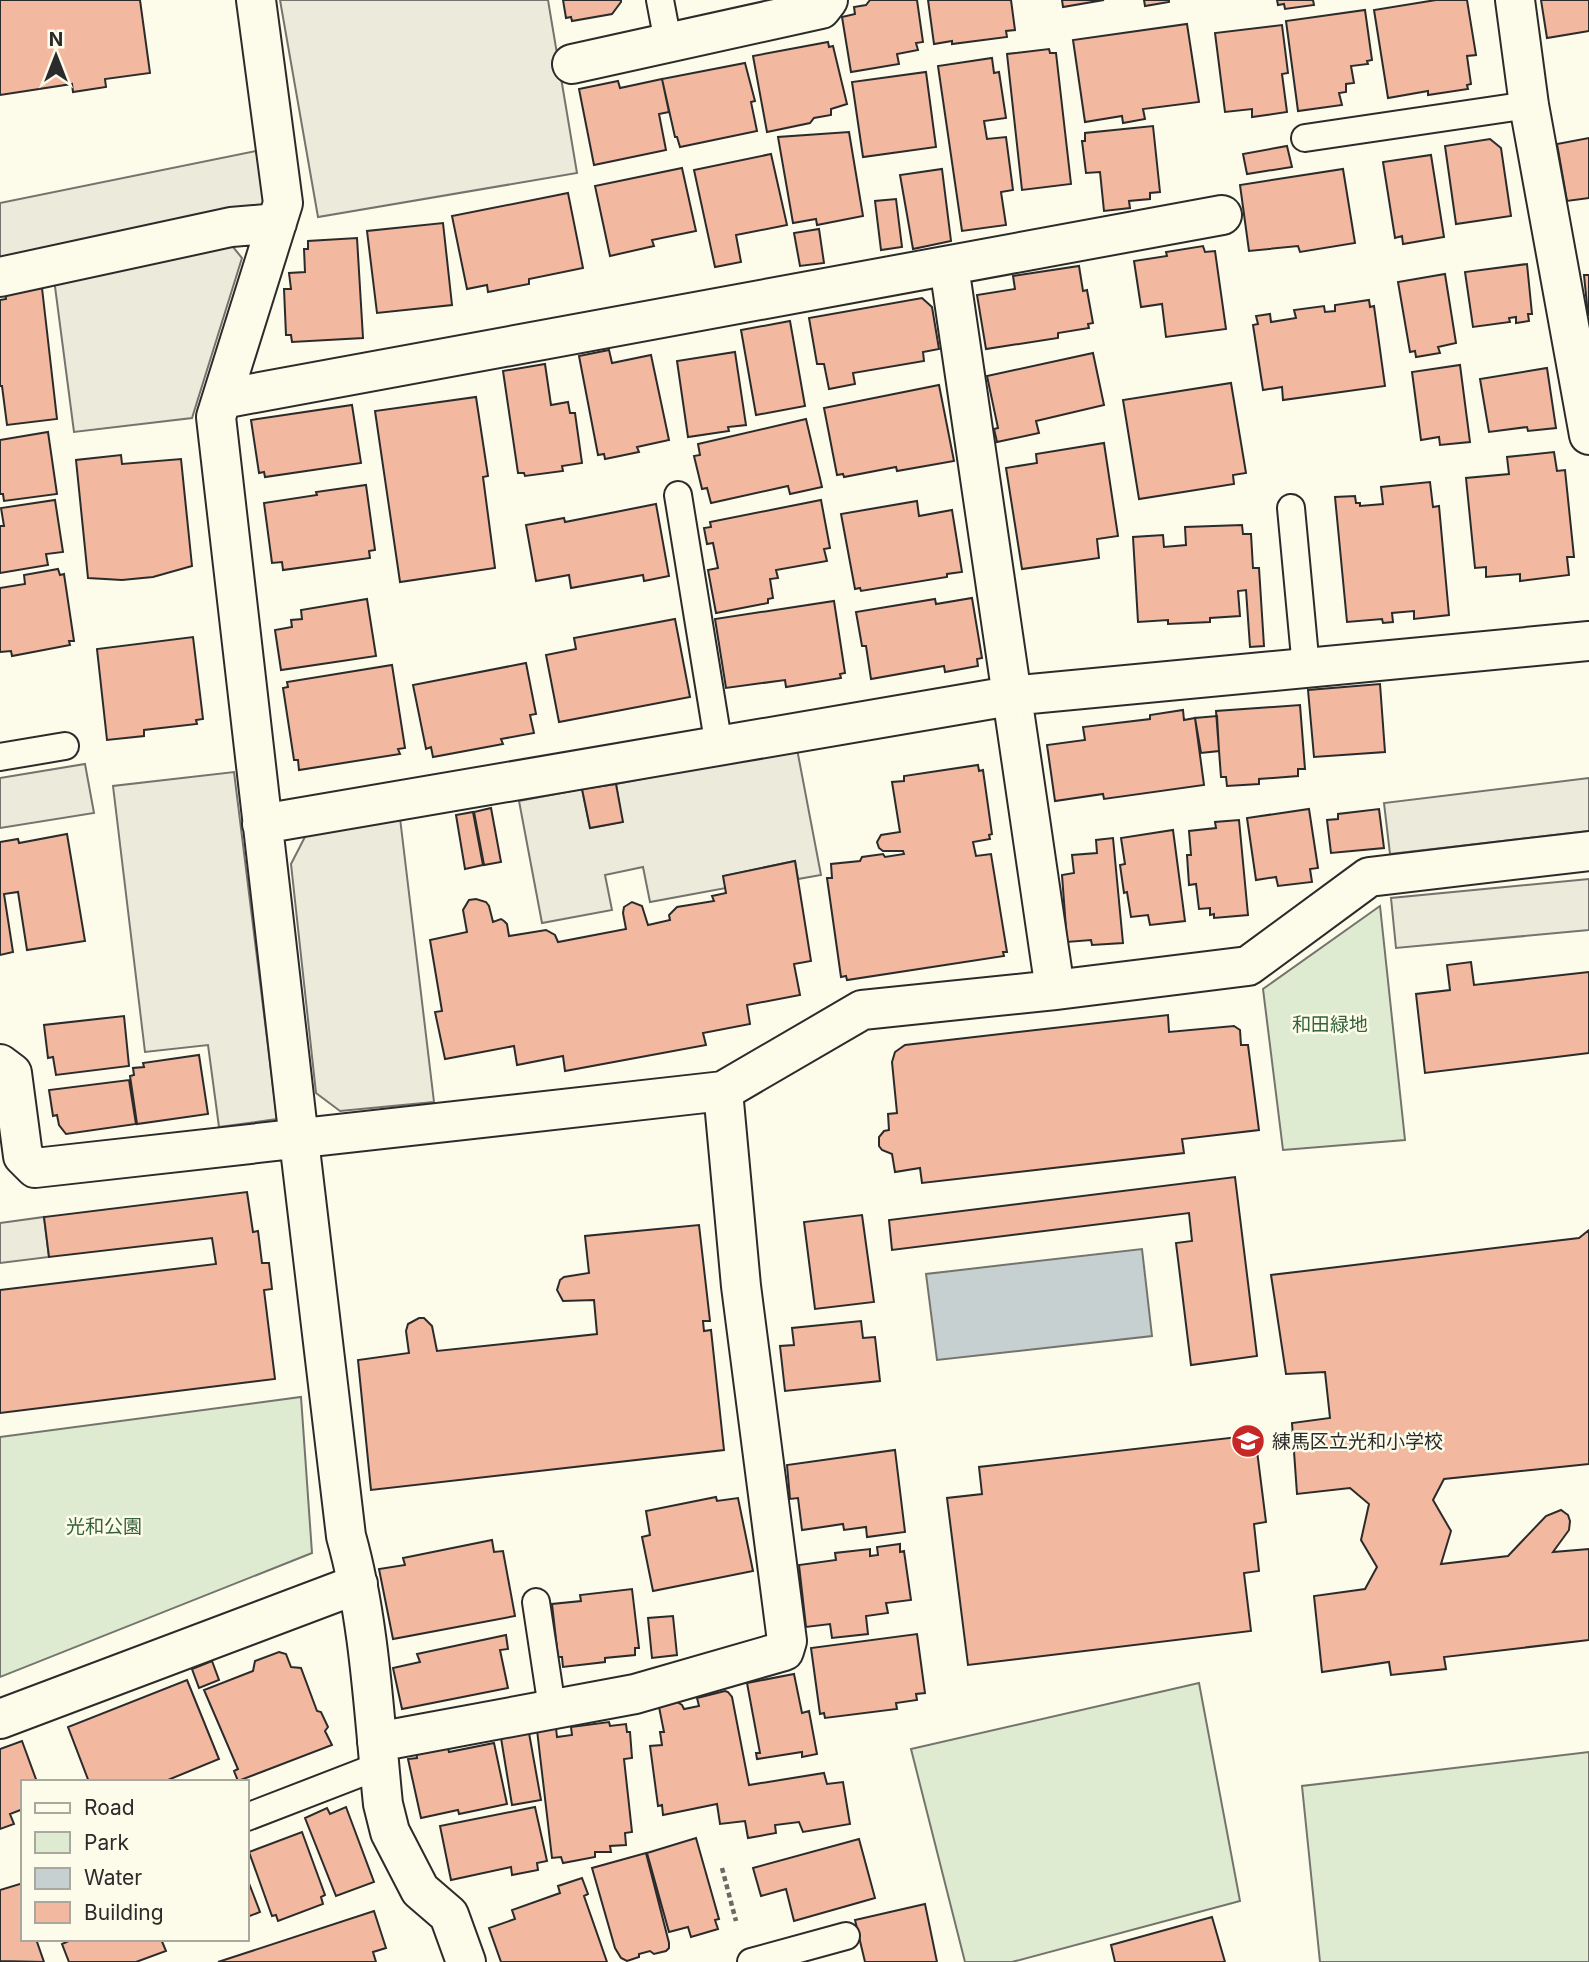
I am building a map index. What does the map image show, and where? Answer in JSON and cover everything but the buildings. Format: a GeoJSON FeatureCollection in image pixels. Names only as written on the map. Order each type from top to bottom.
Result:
{"type":"FeatureCollection","features":[{"type":"Feature","properties":{"kind":"street"},"geometry":{"type":"LineString","coordinates":[[256,0],[283,204],[216,417],[346,1536],[358,1584],[383,1804],[390,1832],[419,1891],[449,1915],[466,1962]]}},
{"type":"Feature","properties":{"kind":"street"},"geometry":{"type":"LineString","coordinates":[[572,64],[821,9],[828,0]]}},
{"type":"Feature","properties":{"kind":"street"},"geometry":{"type":"LineString","coordinates":[[1515,0],[1529,106],[1589,435]]}},
{"type":"Feature","properties":{"kind":"street"},"geometry":{"type":"LineString","coordinates":[[222,399],[1222,215]]}},
{"type":"Feature","properties":{"kind":"street"},"geometry":{"type":"LineString","coordinates":[[0,277],[230,227],[277,223]]}},
{"type":"Feature","properties":{"kind":"street"},"geometry":{"type":"LineString","coordinates":[[949,265],[1055,990]]}},
{"type":"Feature","properties":{"kind":"street"},"geometry":{"type":"LineString","coordinates":[[262,824],[1010,696],[1589,641]]}},
{"type":"Feature","properties":{"kind":"street"},"geometry":{"type":"LineString","coordinates":[[0,1064],[12,1073],[23,1156],[35,1168],[723,1091],[862,1010],[1248,966],[1369,877],[1589,851]]}},
{"type":"Feature","properties":{"kind":"street"},"geometry":{"type":"LineString","coordinates":[[378,1754],[552,1708],[635,1693],[784,1651],[787,1641],[741,1286],[723,1091]]}},
{"type":"Feature","properties":{"kind":"street"},"geometry":{"type":"LineString","coordinates":[[0,1719],[358,1584]]}},
{"type":"Feature","properties":{"kind":"lane"},"geometry":{"type":"LineString","coordinates":[[660,0],[668,42]]}},
{"type":"Feature","properties":{"kind":"lane"},"geometry":{"type":"LineString","coordinates":[[1304,138],[1529,106]]}},
{"type":"Feature","properties":{"kind":"lane"},"geometry":{"type":"LineString","coordinates":[[678,495],[719,747]]}},
{"type":"Feature","properties":{"kind":"lane"},"geometry":{"type":"LineString","coordinates":[[1291,508],[1306,668]]}},
{"type":"Feature","properties":{"kind":"lane"},"geometry":{"type":"LineString","coordinates":[[0,757],[65,746]]}},
{"type":"Feature","properties":{"kind":"lane"},"geometry":{"type":"LineString","coordinates":[[536,1602],[552,1708]]}},
{"type":"Feature","properties":{"kind":"lane"},"geometry":{"type":"LineString","coordinates":[[248,1817],[378,1754]]}},
{"type":"Feature","properties":{"kind":"lane"},"geometry":{"type":"LineString","coordinates":[[751,1962],[846,1936]]}},
{"type":"Feature","properties":{"kind":"path"},"geometry":{"type":"LineString","coordinates":[[722,1868],[736,1922]]}},
{"type":"Feature","properties":{"kind":"green space","name":"和田緑地"},"geometry":{"type":"Polygon","coordinates":[[[1380,906],[1405,1140],[1283,1150],[1263,989],[1380,906]]]}},
{"type":"Feature","properties":{"kind":"green space","name":"光和公園"},"geometry":{"type":"Polygon","coordinates":[[[301,1397],[312,1553],[0,1677],[0,1437],[301,1397]]]}},
{"type":"Feature","properties":{"kind":"green space"},"geometry":{"type":"Polygon","coordinates":[[[1199,1683],[1240,1901],[1012,1962],[965,1962],[911,1749],[1199,1683]]]}},
{"type":"Feature","properties":{"kind":"green space"},"geometry":{"type":"Polygon","coordinates":[[[1589,1752],[1589,1962],[1320,1962],[1302,1786],[1589,1752]]]}},
{"type":"Feature","properties":{"kind":"shaded area"},"geometry":{"type":"Polygon","coordinates":[[[280,0],[548,0],[577,173],[318,217],[280,0]]]}},
{"type":"Feature","properties":{"kind":"shaded area"},"geometry":{"type":"Polygon","coordinates":[[[256,151],[267,205],[0,259],[0,203],[256,151]]]}},
{"type":"Feature","properties":{"kind":"shaded area"},"geometry":{"type":"Polygon","coordinates":[[[229,242],[242,258],[192,418],[74,432],[54,279],[229,242]]]}},
{"type":"Feature","properties":{"kind":"shaded area"},"geometry":{"type":"Polygon","coordinates":[[[797,749],[821,875],[798,879],[795,861],[724,876],[726,888],[650,902],[643,867],[605,875],[612,910],[542,923],[519,801],[582,789],[590,828],[622,822],[616,784],[797,749]]]}},
{"type":"Feature","properties":{"kind":"shaded area"},"geometry":{"type":"Polygon","coordinates":[[[85,764],[94,813],[0,828],[0,778],[85,764]]]}},
{"type":"Feature","properties":{"kind":"shaded area"},"geometry":{"type":"Polygon","coordinates":[[[234,772],[277,1119],[219,1127],[208,1045],[145,1052],[113,786],[234,772]]]}},
{"type":"Feature","properties":{"kind":"shaded area"},"geometry":{"type":"Polygon","coordinates":[[[1589,778],[1589,831],[1390,854],[1384,803],[1589,778]]]}},
{"type":"Feature","properties":{"kind":"shaded area"},"geometry":{"type":"Polygon","coordinates":[[[400,818],[434,1102],[340,1111],[316,1093],[291,864],[308,831],[400,818]]]}},
{"type":"Feature","properties":{"kind":"shaded area"},"geometry":{"type":"Polygon","coordinates":[[[1589,879],[1589,930],[1396,948],[1391,898],[1589,879]]]}},
{"type":"Feature","properties":{"kind":"shaded area"},"geometry":{"type":"Polygon","coordinates":[[[44,1217],[49,1257],[0,1263],[0,1223],[44,1217]]]}},
{"type":"Feature","properties":{"kind":"water"},"geometry":{"type":"Polygon","coordinates":[[[1142,1249],[1152,1336],[937,1360],[926,1274],[1142,1249]]]}},
{"type":"Feature","properties":{"kind":"place","name":"練馬区立光和小学校"},"geometry":{"type":"Point","coordinates":[1248,1441]}}]}
